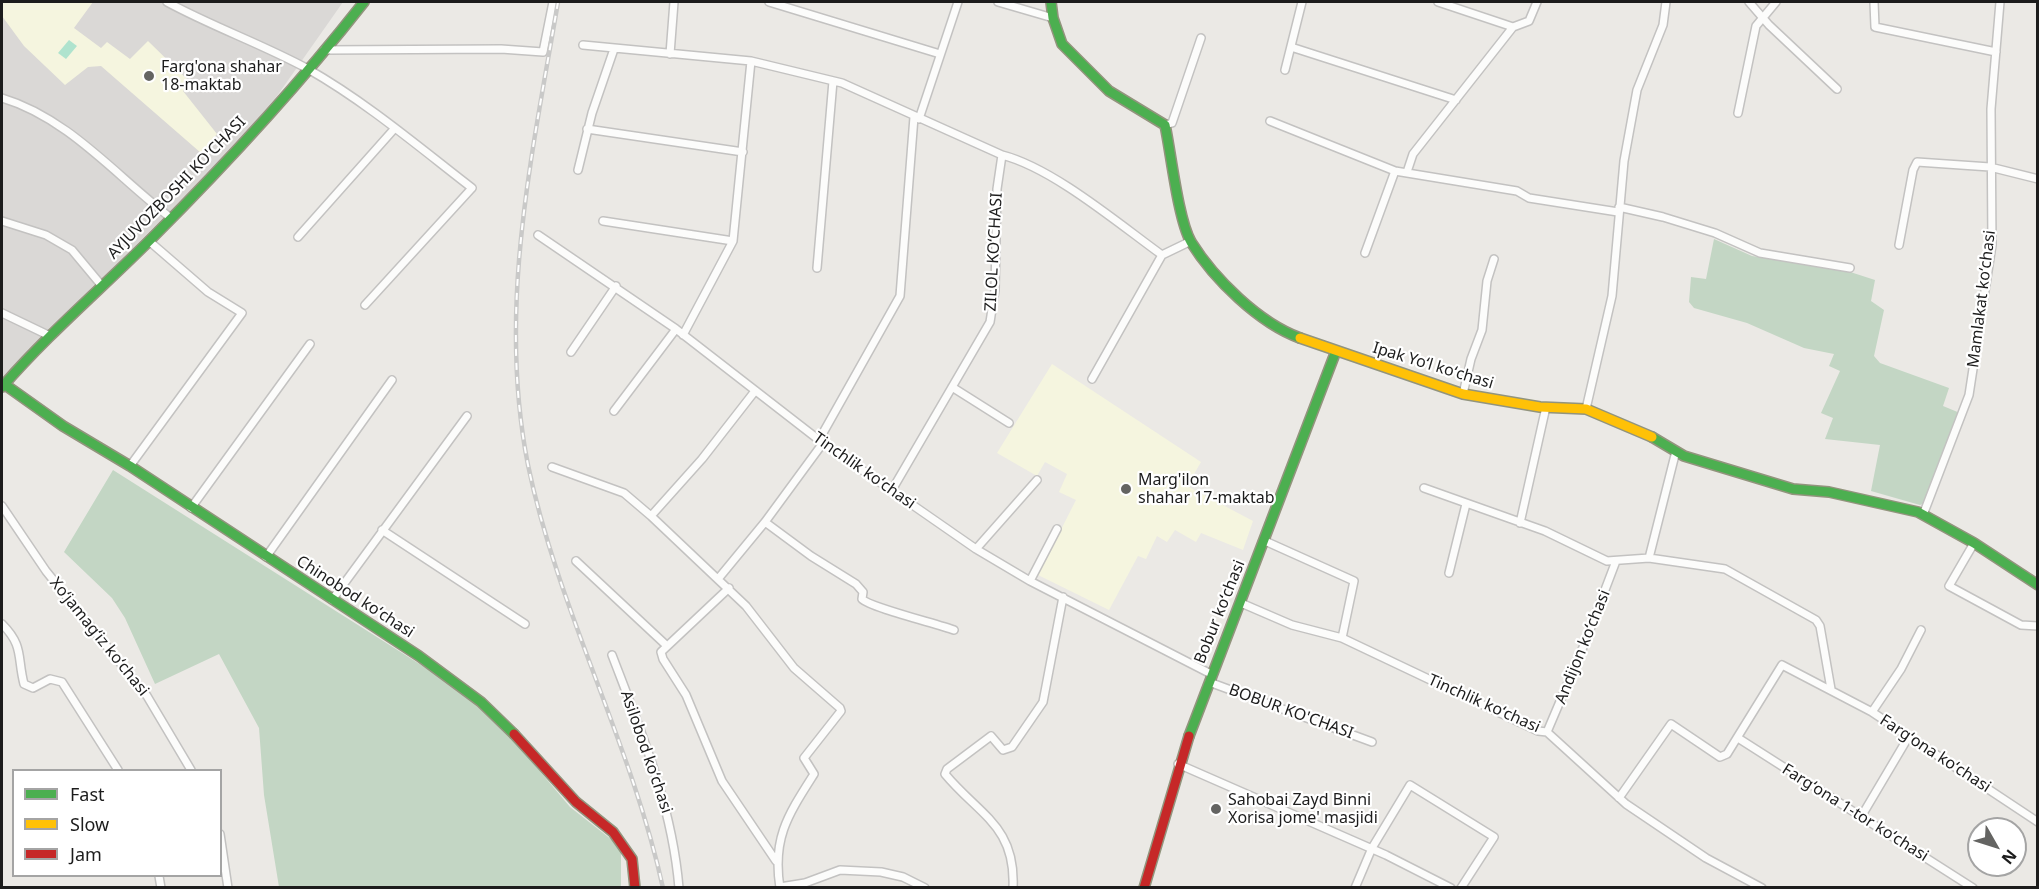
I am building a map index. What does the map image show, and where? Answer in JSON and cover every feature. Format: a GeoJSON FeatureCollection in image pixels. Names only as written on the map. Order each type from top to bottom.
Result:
{"type":"FeatureCollection","features":[{"type":"Feature","properties":{"kind":"street"},"geometry":{"type":"LineString","coordinates":[[167,2],[308,69],[395,128],[472,188],[365,305]]}},
{"type":"Feature","properties":{"kind":"street","name":"AYJUVOZBOSHI KO'CHASI"},"geometry":{"type":"LineString","coordinates":[[3,385],[171,218],[308,69],[364,2]]}},
{"type":"Feature","properties":{"kind":"street"},"geometry":{"type":"LineString","coordinates":[[324,50],[501,49],[543,52],[553,2]]}},
{"type":"Feature","properties":{"kind":"street"},"geometry":{"type":"LineString","coordinates":[[670,54],[674,2]]}},
{"type":"Feature","properties":{"kind":"street"},"geometry":{"type":"LineString","coordinates":[[769,2],[940,54]]}},
{"type":"Feature","properties":{"kind":"street"},"geometry":{"type":"LineString","coordinates":[[718,579],[765,522],[821,441],[900,296],[916,118],[958,2]]}},
{"type":"Feature","properties":{"kind":"street"},"geometry":{"type":"LineString","coordinates":[[998,2],[1053,18]]}},
{"type":"Feature","properties":{"kind":"street"},"geometry":{"type":"LineString","coordinates":[[1051,2],[1053,18],[1062,44],[1109,91],[1165,125],[1172,123],[1201,38]]}},
{"type":"Feature","properties":{"kind":"street"},"geometry":{"type":"LineString","coordinates":[[1285,70],[1302,2]]}},
{"type":"Feature","properties":{"kind":"street"},"geometry":{"type":"LineString","coordinates":[[1438,2],[1513,27]]}},
{"type":"Feature","properties":{"kind":"street"},"geometry":{"type":"LineString","coordinates":[[1407,172],[1413,154],[1513,27],[1529,21],[1537,2]]}},
{"type":"Feature","properties":{"kind":"street"},"geometry":{"type":"LineString","coordinates":[[1587,409],[1612,296],[1618,209],[1637,90],[1664,25],[1666,2]]}},
{"type":"Feature","properties":{"kind":"street"},"geometry":{"type":"LineString","coordinates":[[1749,2],[1837,89]]}},
{"type":"Feature","properties":{"kind":"street"},"geometry":{"type":"LineString","coordinates":[[1738,113],[1756,26],[1776,2]]}},
{"type":"Feature","properties":{"kind":"street"},"geometry":{"type":"LineString","coordinates":[[1874,2],[1875,27],[1996,52]]}},
{"type":"Feature","properties":{"kind":"street","name":"Mamlakat koʻchasi"},"geometry":{"type":"LineString","coordinates":[[1923,515],[1969,395],[1992,245],[1990,167],[2000,2]]}},
{"type":"Feature","properties":{"kind":"street"},"geometry":{"type":"LineString","coordinates":[[584,45],[751,61],[833,81],[1015,159],[1076,192],[1162,255]]}},
{"type":"Feature","properties":{"kind":"street"},"geometry":{"type":"LineString","coordinates":[[1291,47],[1456,100]]}},
{"type":"Feature","properties":{"kind":"street"},"geometry":{"type":"LineString","coordinates":[[578,170],[587,129],[614,49]]}},
{"type":"Feature","properties":{"kind":"street"},"geometry":{"type":"LineString","coordinates":[[683,335],[733,241],[751,61]]}},
{"type":"Feature","properties":{"kind":"street"},"geometry":{"type":"LineString","coordinates":[[817,268],[833,81]]}},
{"type":"Feature","properties":{"kind":"street"},"geometry":{"type":"LineString","coordinates":[[2,99],[19,103],[75,136],[171,218]]}},
{"type":"Feature","properties":{"kind":"street"},"geometry":{"type":"LineString","coordinates":[[1270,121],[1395,171],[1517,191],[1528,198],[1663,217],[1714,233],[1760,253],[1850,268]]}},
{"type":"Feature","properties":{"kind":"street","name":"Ipak Yoʻl koʻchasi"},"geometry":{"type":"LineString","coordinates":[[1165,125],[1184,221],[1191,241],[1236,297],[1258,316],[1281,331],[1463,394],[1546,407],[1587,409],[1642,431],[1676,451],[1793,489],[1829,492],[1923,515],[1974,543],[2037,585]]}},
{"type":"Feature","properties":{"kind":"street"},"geometry":{"type":"LineString","coordinates":[[298,237],[395,128]]}},
{"type":"Feature","properties":{"kind":"street"},"geometry":{"type":"LineString","coordinates":[[587,129],[743,153]]}},
{"type":"Feature","properties":{"kind":"street","name":"ZILOL KO‘CHASI"},"geometry":{"type":"LineString","coordinates":[[892,490],[990,322],[995,290],[998,189],[1002,155]]}},
{"type":"Feature","properties":{"kind":"street"},"geometry":{"type":"LineString","coordinates":[[1899,245],[1912,170],[1917,162],[1990,167],[2037,178]]}},
{"type":"Feature","properties":{"kind":"street"},"geometry":{"type":"LineString","coordinates":[[1365,253],[1395,171]]}},
{"type":"Feature","properties":{"kind":"street"},"geometry":{"type":"LineString","coordinates":[[2,221],[46,235],[72,250],[102,286]]}},
{"type":"Feature","properties":{"kind":"street"},"geometry":{"type":"LineString","coordinates":[[603,221],[733,241]]}},
{"type":"Feature","properties":{"kind":"street","name":"Tinchlik koʻchasi"},"geometry":{"type":"LineString","coordinates":[[538,236],[616,286],[676,329],[821,441],[976,549],[1029,581],[1063,597],[1210,678]]}},
{"type":"Feature","properties":{"kind":"street"},"geometry":{"type":"LineString","coordinates":[[130,466],[242,314],[208,292],[149,241]]}},
{"type":"Feature","properties":{"kind":"street"},"geometry":{"type":"LineString","coordinates":[[1092,380],[1162,255],[1191,241]]}},
{"type":"Feature","properties":{"kind":"street"},"geometry":{"type":"LineString","coordinates":[[1463,394],[1471,359],[1482,330],[1487,281],[1494,259]]}},
{"type":"Feature","properties":{"kind":"street"},"geometry":{"type":"LineString","coordinates":[[571,352],[616,286]]}},
{"type":"Feature","properties":{"kind":"street"},"geometry":{"type":"LineString","coordinates":[[2,313],[50,336]]}},
{"type":"Feature","properties":{"kind":"street"},"geometry":{"type":"LineString","coordinates":[[614,411],[676,329]]}},
{"type":"Feature","properties":{"kind":"street"},"geometry":{"type":"LineString","coordinates":[[190,508],[310,344]]}},
{"type":"Feature","properties":{"kind":"street","name":"Bobur koʻchasi"},"geometry":{"type":"LineString","coordinates":[[1144,888],[1178,764],[1336,351]]}},
{"type":"Feature","properties":{"kind":"street"},"geometry":{"type":"LineString","coordinates":[[266,557],[392,380]]}},
{"type":"Feature","properties":{"kind":"street","name":"Chinobod koʻchasi"},"geometry":{"type":"LineString","coordinates":[[3,385],[420,656],[505,724],[576,802],[613,832],[632,859],[635,888]]}},
{"type":"Feature","properties":{"kind":"street"},"geometry":{"type":"LineString","coordinates":[[952,387],[1009,423]]}},
{"type":"Feature","properties":{"kind":"street"},"geometry":{"type":"LineString","coordinates":[[651,516],[709,451],[754,391]]}},
{"type":"Feature","properties":{"kind":"street"},"geometry":{"type":"LineString","coordinates":[[1520,523],[1546,407]]}},
{"type":"Feature","properties":{"kind":"street"},"geometry":{"type":"LineString","coordinates":[[332,600],[466,417]]}},
{"type":"Feature","properties":{"kind":"street"},"geometry":{"type":"LineString","coordinates":[[1649,558],[1676,451]]}},
{"type":"Feature","properties":{"kind":"street"},"geometry":{"type":"LineString","coordinates":[[552,467],[624,493],[729,588],[746,606],[794,668],[841,711],[804,758],[814,774],[786,818],[776,861],[780,887],[805,885],[840,870],[881,872],[903,877],[925,888]]}},
{"type":"Feature","properties":{"kind":"street"},"geometry":{"type":"LineString","coordinates":[[976,549],[1037,480]]}},
{"type":"Feature","properties":{"kind":"street"},"geometry":{"type":"LineString","coordinates":[[1424,488],[1568,541],[1607,561],[1649,558],[1725,569],[1816,620],[1820,626],[1831,689]]}},
{"type":"Feature","properties":{"kind":"street"},"geometry":{"type":"LineString","coordinates":[[1449,573],[1466,504]]}},
{"type":"Feature","properties":{"kind":"street","name":"Xoʻjamagʻiz koʻchasi"},"geometry":{"type":"LineString","coordinates":[[2,506],[46,571],[147,696],[190,769]]}},
{"type":"Feature","properties":{"kind":"street"},"geometry":{"type":"LineString","coordinates":[[765,522],[811,556],[856,584],[863,592],[862,599],[871,606],[912,615],[954,630]]}},
{"type":"Feature","properties":{"kind":"street"},"geometry":{"type":"LineString","coordinates":[[1029,581],[1057,528]]}},
{"type":"Feature","properties":{"kind":"street"},"geometry":{"type":"LineString","coordinates":[[382,530],[525,624]]}},
{"type":"Feature","properties":{"kind":"street"},"geometry":{"type":"LineString","coordinates":[[1265,540],[1354,581],[1342,638]]}},
{"type":"Feature","properties":{"kind":"street"},"geometry":{"type":"LineString","coordinates":[[1974,543],[1949,586],[2020,624],[2037,626]]}},
{"type":"Feature","properties":{"kind":"street"},"geometry":{"type":"LineString","coordinates":[[576,561],[666,645]]}},
{"type":"Feature","properties":{"kind":"street","name":"Andijon koʻchasi"},"geometry":{"type":"LineString","coordinates":[[1547,732],[1616,561]]}},
{"type":"Feature","properties":{"kind":"street"},"geometry":{"type":"LineString","coordinates":[[729,588],[666,645],[662,652],[663,659],[686,694],[722,781],[776,861]]}},
{"type":"Feature","properties":{"kind":"street"},"geometry":{"type":"LineString","coordinates":[[1013,888],[1011,853],[998,830],[945,774],[947,769],[991,736],[1003,750],[1012,747],[1035,716],[1048,681],[1063,597]]}},
{"type":"Feature","properties":{"kind":"street","name":"Tinchlik koʻchasi"},"geometry":{"type":"LineString","coordinates":[[1241,603],[1292,625],[1342,638],[1538,730],[1547,732],[1619,798],[1706,858],[1762,888]]}},
{"type":"Feature","properties":{"kind":"street"},"geometry":{"type":"LineString","coordinates":[[2,624],[14,637],[19,648],[24,684],[33,688],[50,679],[62,682],[117,769]]}},
{"type":"Feature","properties":{"kind":"street"},"geometry":{"type":"LineString","coordinates":[[1872,712],[1901,669],[1921,630]]}},
{"type":"Feature","properties":{"kind":"street","name":"Asilobod koʻchasi"},"geometry":{"type":"LineString","coordinates":[[612,655],[662,790],[679,888]]}},
{"type":"Feature","properties":{"kind":"street","name":"Fargʻona koʻchasi"},"geometry":{"type":"LineString","coordinates":[[1738,738],[1782,665],[1872,712],[2037,822]]}},
{"type":"Feature","properties":{"kind":"street","name":"BOBUR KO'CHASI"},"geometry":{"type":"LineString","coordinates":[[1210,678],[1372,742]]}},
{"type":"Feature","properties":{"kind":"street"},"geometry":{"type":"LineString","coordinates":[[1619,798],[1669,725],[1675,726],[1720,757],[1726,754],[1738,738]]}},
{"type":"Feature","properties":{"kind":"street"},"geometry":{"type":"LineString","coordinates":[[1861,817],[1909,736]]}},
{"type":"Feature","properties":{"kind":"street","name":"Fargʻona 1-tor koʻchasi"},"geometry":{"type":"LineString","coordinates":[[1738,738],[1973,888]]}},
{"type":"Feature","properties":{"kind":"street"},"geometry":{"type":"LineString","coordinates":[[1178,764],[1372,849],[1451,888]]}},
{"type":"Feature","properties":{"kind":"street"},"geometry":{"type":"LineString","coordinates":[[1355,888],[1372,849],[1410,785],[1494,837],[1461,888]]}},
{"type":"Feature","properties":{"kind":"street"},"geometry":{"type":"LineString","coordinates":[[222,848],[228,888]]}},
{"type":"Feature","properties":{"kind":"shaded area"},"geometry":{"type":"Polygon","coordinates":[[[2,2],[343,2],[277,96],[234,147],[46,335],[2,389],[2,2]]]}},
{"type":"Feature","properties":{"kind":"shaded area","name":"Farg'ona shahar 18-maktab"},"geometry":{"type":"Polygon","coordinates":[[[2,2],[93,2],[74,28],[101,48],[107,42],[130,59],[148,41],[190,82],[183,91],[217,134],[201,153],[101,66],[88,67],[65,85],[24,46],[2,16],[2,2]]]}},
{"type":"Feature","properties":{"kind":"shaded area"},"geometry":{"type":"Polygon","coordinates":[[[1714,239],[1752,256],[1841,269],[1875,280],[1871,301],[1884,310],[1874,356],[1880,363],[1949,388],[1943,406],[1960,413],[1927,502],[1920,505],[1871,491],[1880,445],[1825,439],[1833,418],[1821,413],[1840,371],[1829,366],[1834,354],[1804,348],[1747,323],[1694,308],[1689,302],[1691,277],[1706,279],[1714,239]]]}},
{"type":"Feature","properties":{"kind":"shaded area","name":"Marg'ilon shahar 17-maktab"},"geometry":{"type":"Polygon","coordinates":[[[1052,364],[1201,462],[1187,486],[1253,521],[1243,550],[1201,533],[1196,542],[1175,530],[1167,542],[1157,536],[1146,559],[1138,556],[1109,610],[1038,575],[1076,500],[1059,492],[1067,474],[1045,462],[1037,476],[997,453],[1052,364]]]}},
{"type":"Feature","properties":{"kind":"shaded area"},"geometry":{"type":"Polygon","coordinates":[[[113,470],[448,682],[500,724],[570,807],[621,847],[621,887],[279,887],[264,795],[259,728],[219,654],[155,684],[125,618],[112,598],[64,552],[113,470]]]}},
{"type":"Feature","properties":{"kind":"green space"},"geometry":{"type":"Polygon","coordinates":[[[69,40],[77,46],[66,59],[58,53],[69,40]]]}},
{"type":"Feature","properties":{"kind":"railway"},"geometry":{"type":"LineString","coordinates":[[558,2],[538,117],[522,232],[517,290],[516,348],[519,407],[528,465],[541,519],[575,624],[633,781],[663,888]]}},
{"type":"Feature","properties":{"kind":"traffic: fast"},"geometry":{"type":"LineString","coordinates":[[2,387],[207,182],[287,94],[364,2]]}},
{"type":"Feature","properties":{"kind":"traffic: fast"},"geometry":{"type":"LineString","coordinates":[[1051,2],[1053,18],[1062,44],[1109,91],[1165,125],[1182,218],[1186,232],[1201,256],[1225,285],[1254,311],[1284,331],[1300,338]]}},
{"type":"Feature","properties":{"kind":"traffic: fast"},"geometry":{"type":"LineString","coordinates":[[1189,736],[1336,351]]}},
{"type":"Feature","properties":{"kind":"traffic: fast"},"geometry":{"type":"LineString","coordinates":[[4,384],[63,426],[130,466],[419,656],[481,702],[514,734]]}},
{"type":"Feature","properties":{"kind":"traffic: fast"},"geometry":{"type":"LineString","coordinates":[[1652,437],[1684,456],[1793,489],[1829,492],[1918,512],[1974,543],[2038,585]]}},
{"type":"Feature","properties":{"kind":"traffic: slow"},"geometry":{"type":"LineString","coordinates":[[1300,338],[1463,394],[1540,407],[1586,409],[1652,437]]}},
{"type":"Feature","properties":{"kind":"traffic: jam"},"geometry":{"type":"LineString","coordinates":[[514,734],[576,802],[613,832],[632,859],[635,888]]}},
{"type":"Feature","properties":{"kind":"traffic: jam"},"geometry":{"type":"LineString","coordinates":[[1144,888],[1189,736]]}},
{"type":"Feature","properties":{"kind":"place","name":"Farg'ona shahar 18-maktab"},"geometry":{"type":"Point","coordinates":[149,76]}},
{"type":"Feature","properties":{"kind":"place","name":"Marg'ilon shahar 17-maktab"},"geometry":{"type":"Point","coordinates":[1126,489]}},
{"type":"Feature","properties":{"kind":"place","name":"Sahobai Zayd Binni Xorisa jome' masjidi"},"geometry":{"type":"Point","coordinates":[1216,809]}}]}
